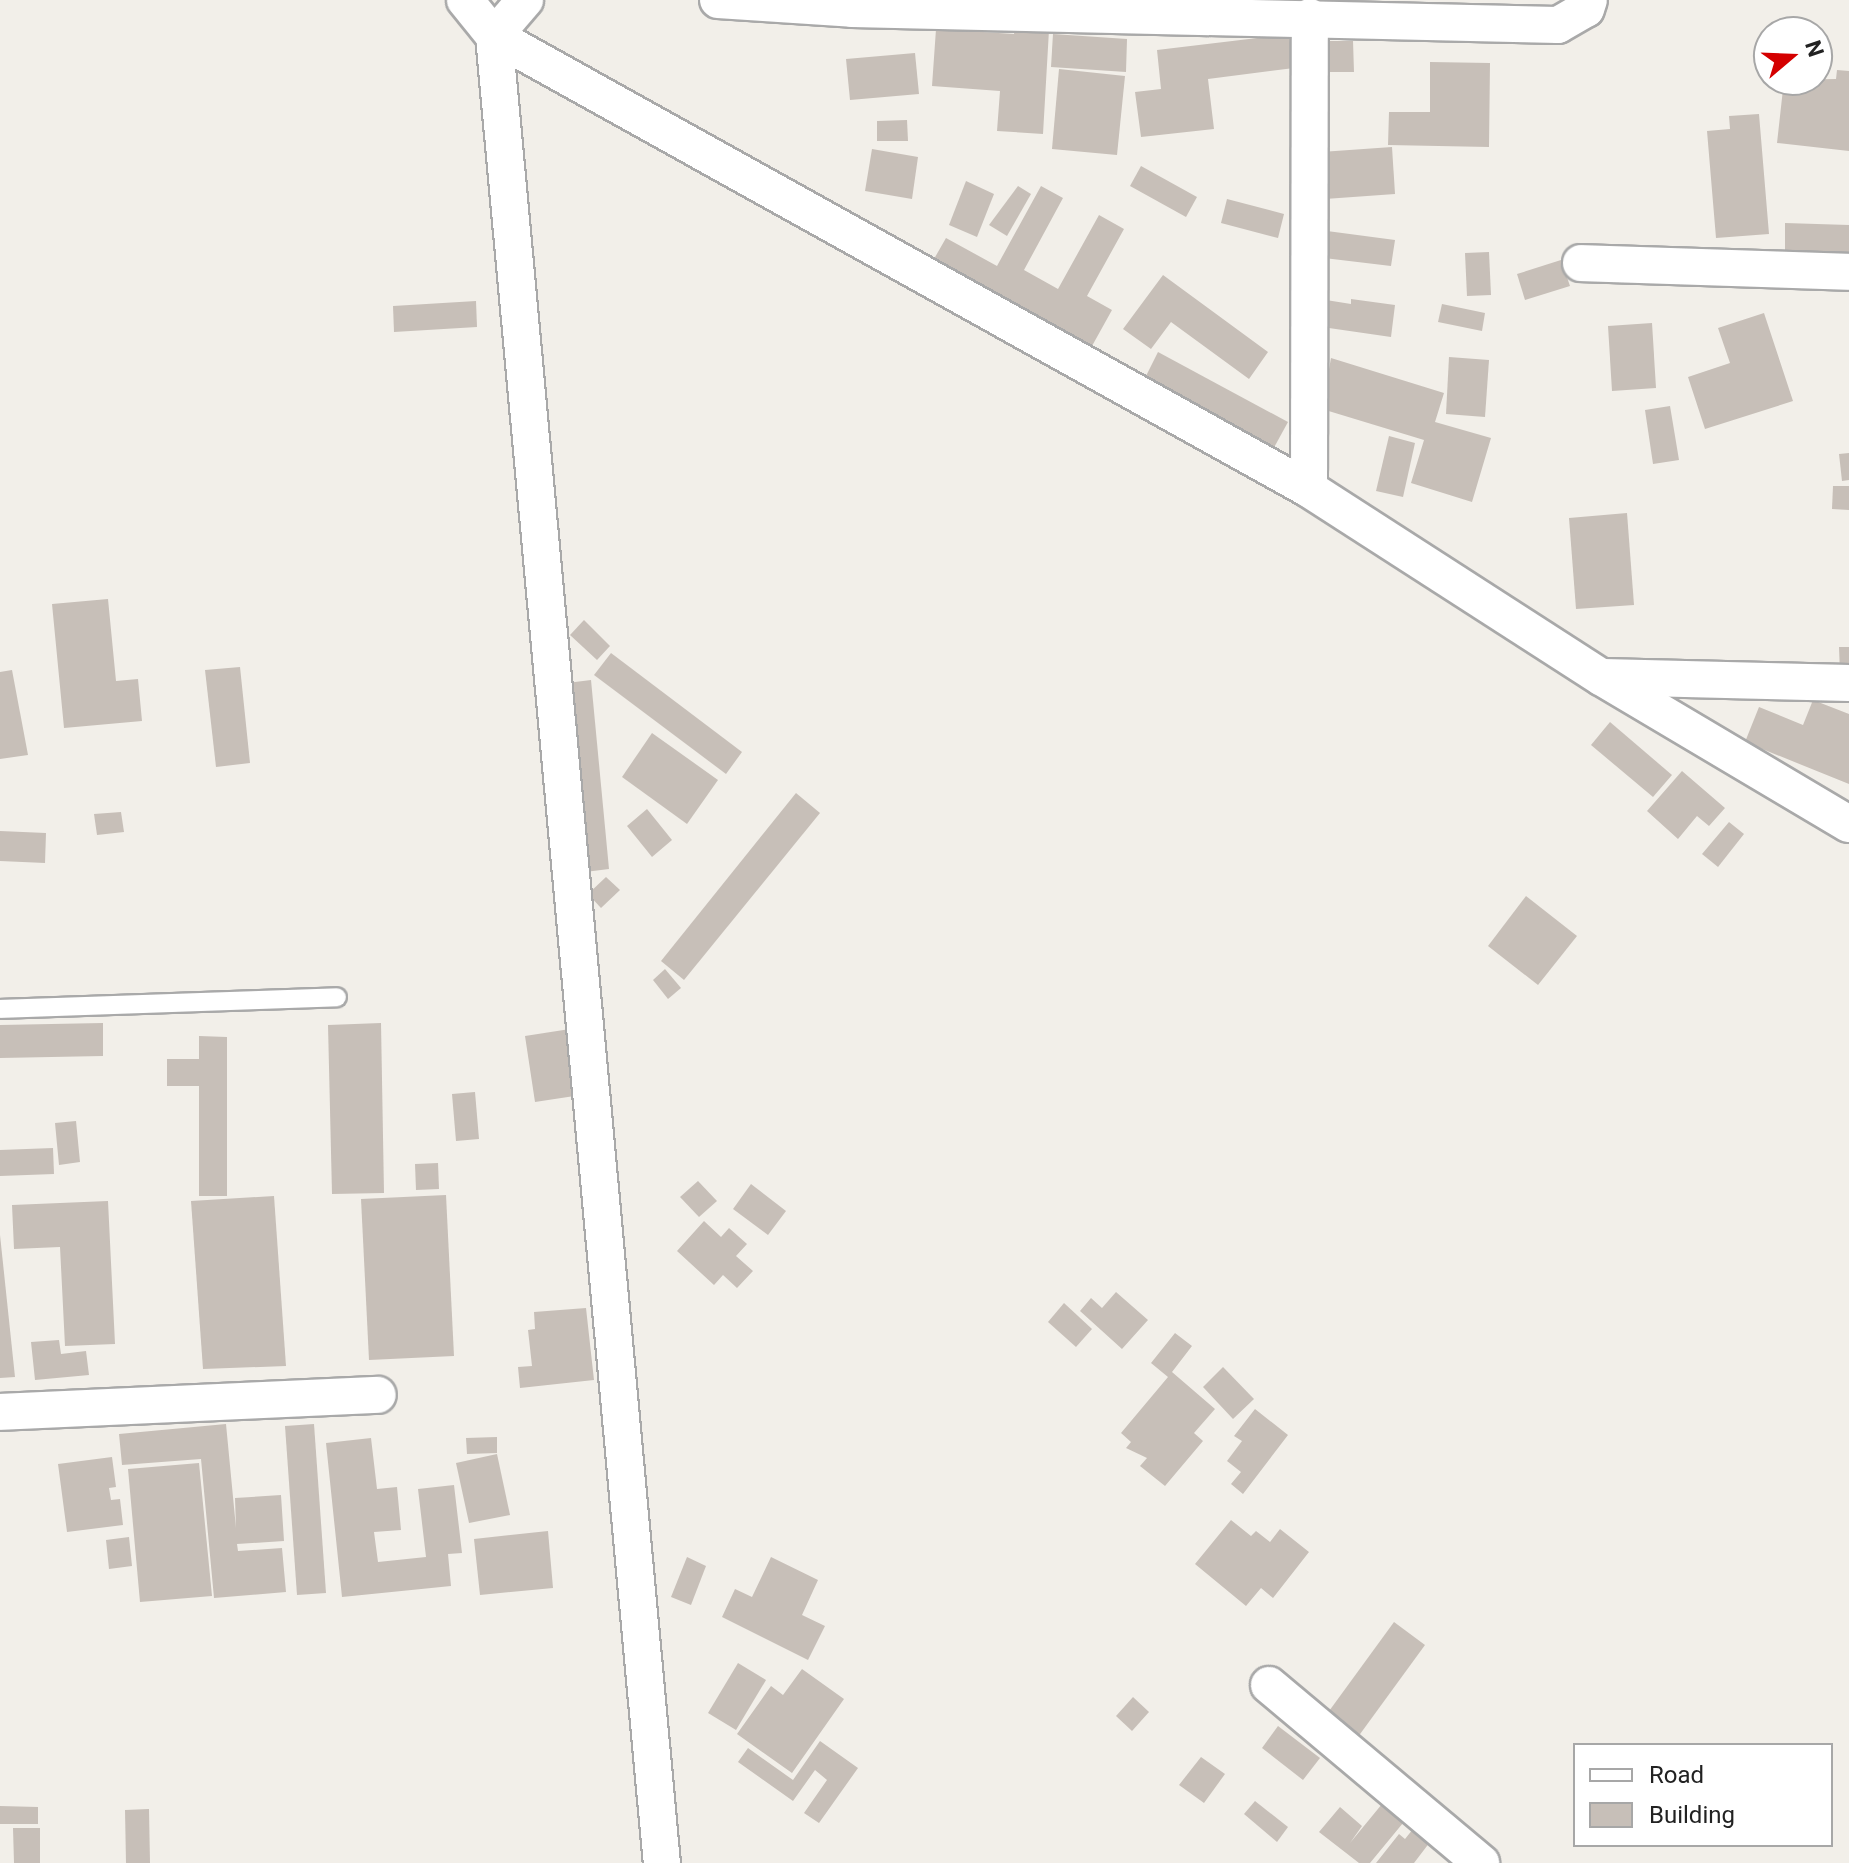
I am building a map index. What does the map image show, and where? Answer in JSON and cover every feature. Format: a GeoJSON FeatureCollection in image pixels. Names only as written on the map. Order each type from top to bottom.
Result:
{"type":"FeatureCollection","features":[{"type":"Feature","properties":{"kind":"street"},"geometry":{"type":"LineString","coordinates":[[465,0],[494,36],[1309,489],[1601,677],[1849,824]]}},
{"type":"Feature","properties":{"kind":"street"},"geometry":{"type":"LineString","coordinates":[[525,0],[494,36],[662,1863]]}},
{"type":"Feature","properties":{"kind":"street"},"geometry":{"type":"LineString","coordinates":[[718,0],[852,9],[1558,25],[1586,9],[1589,0]]}},
{"type":"Feature","properties":{"kind":"street"},"geometry":{"type":"LineString","coordinates":[[1309,489],[1310,17]]}},
{"type":"Feature","properties":{"kind":"street"},"geometry":{"type":"LineString","coordinates":[[1581,263],[1849,272]]}},
{"type":"Feature","properties":{"kind":"street"},"geometry":{"type":"LineString","coordinates":[[1601,677],[1849,683]]}},
{"type":"Feature","properties":{"kind":"street"},"geometry":{"type":"LineString","coordinates":[[0,1412],[378,1395]]}},
{"type":"Feature","properties":{"kind":"street"},"geometry":{"type":"LineString","coordinates":[[1269,1685],[1481,1863]]}},
{"type":"Feature","properties":{"kind":"lane"},"geometry":{"type":"LineString","coordinates":[[0,1009],[337,997]]}},
{"type":"Feature","properties":{"kind":"building"},"geometry":{"type":"Polygon","coordinates":[[[1015,27],[1049,30],[1043,134],[997,131],[1000,91],[932,86],[936,29],[1014,34],[1015,27]]]}},
{"type":"Feature","properties":{"kind":"building"},"geometry":{"type":"Polygon","coordinates":[[[1053,34],[1127,39],[1126,72],[1051,67],[1053,34]]]}},
{"type":"Feature","properties":{"kind":"building"},"geometry":{"type":"Polygon","coordinates":[[[1290,34],[1294,68],[1208,79],[1214,129],[1141,137],[1135,92],[1161,89],[1157,50],[1290,34]]]}},
{"type":"Feature","properties":{"kind":"building"},"geometry":{"type":"Polygon","coordinates":[[[1326,41],[1353,41],[1354,72],[1326,72],[1326,41]]]}},
{"type":"Feature","properties":{"kind":"building"},"geometry":{"type":"Polygon","coordinates":[[[915,53],[919,94],[850,100],[846,59],[915,53]]]}},
{"type":"Feature","properties":{"kind":"building"},"geometry":{"type":"Polygon","coordinates":[[[1430,62],[1490,63],[1489,147],[1388,145],[1389,112],[1430,112],[1430,62]]]}},
{"type":"Feature","properties":{"kind":"building"},"geometry":{"type":"Polygon","coordinates":[[[1059,69],[1125,76],[1117,155],[1052,149],[1059,69]]]}},
{"type":"Feature","properties":{"kind":"building"},"geometry":{"type":"Polygon","coordinates":[[[1837,70],[1849,71],[1849,151],[1777,143],[1782,96],[1833,96],[1833,79],[1836,79],[1837,70]]]}},
{"type":"Feature","properties":{"kind":"building"},"geometry":{"type":"Polygon","coordinates":[[[1759,114],[1769,234],[1716,238],[1707,131],[1730,129],[1729,116],[1759,114]]]}},
{"type":"Feature","properties":{"kind":"building"},"geometry":{"type":"Polygon","coordinates":[[[907,120],[908,141],[877,141],[877,121],[907,120]]]}},
{"type":"Feature","properties":{"kind":"building"},"geometry":{"type":"Polygon","coordinates":[[[1392,147],[1395,194],[1325,199],[1321,152],[1392,147]]]}},
{"type":"Feature","properties":{"kind":"building"},"geometry":{"type":"Polygon","coordinates":[[[872,149],[918,157],[912,199],[865,191],[872,149]]]}},
{"type":"Feature","properties":{"kind":"building"},"geometry":{"type":"Polygon","coordinates":[[[1141,166],[1197,197],[1186,217],[1130,186],[1141,166]]]}},
{"type":"Feature","properties":{"kind":"building"},"geometry":{"type":"Polygon","coordinates":[[[966,181],[994,194],[977,237],[949,225],[966,181]]]}},
{"type":"Feature","properties":{"kind":"building"},"geometry":{"type":"Polygon","coordinates":[[[1018,186],[1031,194],[1007,236],[989,225],[1018,186]]]}},
{"type":"Feature","properties":{"kind":"building"},"geometry":{"type":"Polygon","coordinates":[[[1041,186],[1063,198],[1024,270],[1058,289],[1099,215],[1124,229],[1087,296],[1112,310],[1092,346],[934,259],[946,238],[997,266],[1041,186]]]}},
{"type":"Feature","properties":{"kind":"building"},"geometry":{"type":"Polygon","coordinates":[[[1227,199],[1284,214],[1278,238],[1221,223],[1227,199]]]}},
{"type":"Feature","properties":{"kind":"building"},"geometry":{"type":"Polygon","coordinates":[[[1785,223],[1849,225],[1849,258],[1785,256],[1785,223]]]}},
{"type":"Feature","properties":{"kind":"building"},"geometry":{"type":"Polygon","coordinates":[[[1327,231],[1395,240],[1391,266],[1324,258],[1327,231]]]}},
{"type":"Feature","properties":{"kind":"building"},"geometry":{"type":"Polygon","coordinates":[[[1489,252],[1491,295],[1467,296],[1465,253],[1489,252]]]}},
{"type":"Feature","properties":{"kind":"building"},"geometry":{"type":"Polygon","coordinates":[[[1561,260],[1570,286],[1525,300],[1517,274],[1561,260]]]}},
{"type":"Feature","properties":{"kind":"building"},"geometry":{"type":"Polygon","coordinates":[[[1163,275],[1268,352],[1249,379],[1171,322],[1151,349],[1123,329],[1163,275]]]}},
{"type":"Feature","properties":{"kind":"building"},"geometry":{"type":"Polygon","coordinates":[[[1351,299],[1395,305],[1391,337],[1322,327],[1326,300],[1351,304],[1351,299]]]}},
{"type":"Feature","properties":{"kind":"building"},"geometry":{"type":"Polygon","coordinates":[[[476,301],[477,327],[394,332],[393,306],[476,301]]]}},
{"type":"Feature","properties":{"kind":"building"},"geometry":{"type":"Polygon","coordinates":[[[1442,304],[1485,313],[1482,331],[1438,322],[1442,304]]]}},
{"type":"Feature","properties":{"kind":"building"},"geometry":{"type":"Polygon","coordinates":[[[1764,313],[1793,401],[1705,429],[1688,377],[1730,363],[1718,328],[1764,313]]]}},
{"type":"Feature","properties":{"kind":"building"},"geometry":{"type":"Polygon","coordinates":[[[1652,323],[1656,388],[1612,391],[1608,326],[1652,323]]]}},
{"type":"Feature","properties":{"kind":"building"},"geometry":{"type":"Polygon","coordinates":[[[1158,352],[1288,422],[1271,453],[1142,384],[1158,352]]]}},
{"type":"Feature","properties":{"kind":"building"},"geometry":{"type":"Polygon","coordinates":[[[1449,357],[1489,360],[1485,417],[1446,414],[1449,357]]]}},
{"type":"Feature","properties":{"kind":"building"},"geometry":{"type":"Polygon","coordinates":[[[1331,358],[1444,393],[1435,422],[1491,438],[1472,502],[1411,483],[1424,440],[1322,409],[1331,358]]]}},
{"type":"Feature","properties":{"kind":"building"},"geometry":{"type":"Polygon","coordinates":[[[1670,406],[1679,460],[1653,464],[1645,410],[1670,406]]]}},
{"type":"Feature","properties":{"kind":"building"},"geometry":{"type":"Polygon","coordinates":[[[1389,436],[1415,443],[1403,497],[1376,491],[1389,436]]]}},
{"type":"Feature","properties":{"kind":"building"},"geometry":{"type":"Polygon","coordinates":[[[1849,453],[1849,480],[1842,481],[1839,454],[1849,453]]]}},
{"type":"Feature","properties":{"kind":"building"},"geometry":{"type":"Polygon","coordinates":[[[1833,486],[1849,486],[1849,510],[1832,509],[1833,486]]]}},
{"type":"Feature","properties":{"kind":"building"},"geometry":{"type":"Polygon","coordinates":[[[1627,513],[1634,605],[1576,609],[1569,518],[1627,513]]]}},
{"type":"Feature","properties":{"kind":"building"},"geometry":{"type":"Polygon","coordinates":[[[108,599],[116,681],[138,679],[142,721],[64,728],[52,604],[108,599]]]}},
{"type":"Feature","properties":{"kind":"building"},"geometry":{"type":"Polygon","coordinates":[[[584,620],[610,646],[597,660],[570,635],[584,620]]]}},
{"type":"Feature","properties":{"kind":"building"},"geometry":{"type":"Polygon","coordinates":[[[1839,647],[1849,647],[1849,674],[1840,674],[1839,647]]]}},
{"type":"Feature","properties":{"kind":"building"},"geometry":{"type":"Polygon","coordinates":[[[611,653],[742,752],[726,774],[594,675],[611,653]]]}},
{"type":"Feature","properties":{"kind":"building"},"geometry":{"type":"Polygon","coordinates":[[[240,667],[250,763],[216,767],[205,670],[240,667]]]}},
{"type":"Feature","properties":{"kind":"building"},"geometry":{"type":"Polygon","coordinates":[[[12,670],[28,755],[0,759],[0,672],[12,670]]]}},
{"type":"Feature","properties":{"kind":"building"},"geometry":{"type":"Polygon","coordinates":[[[591,680],[609,869],[585,872],[567,683],[591,680]]]}},
{"type":"Feature","properties":{"kind":"building"},"geometry":{"type":"Polygon","coordinates":[[[1813,700],[1849,714],[1849,784],[1745,742],[1759,707],[1803,725],[1813,700]]]}},
{"type":"Feature","properties":{"kind":"building"},"geometry":{"type":"Polygon","coordinates":[[[1610,722],[1672,775],[1653,797],[1591,745],[1610,722]]]}},
{"type":"Feature","properties":{"kind":"building"},"geometry":{"type":"Polygon","coordinates":[[[652,733],[718,780],[687,824],[622,777],[652,733]]]}},
{"type":"Feature","properties":{"kind":"building"},"geometry":{"type":"Polygon","coordinates":[[[1682,771],[1725,808],[1709,826],[1697,816],[1678,839],[1647,811],[1682,771]]]}},
{"type":"Feature","properties":{"kind":"building"},"geometry":{"type":"Polygon","coordinates":[[[796,793],[820,813],[684,980],[661,961],[796,793]]]}},
{"type":"Feature","properties":{"kind":"building"},"geometry":{"type":"Polygon","coordinates":[[[647,809],[672,840],[652,857],[627,826],[647,809]]]}},
{"type":"Feature","properties":{"kind":"building"},"geometry":{"type":"Polygon","coordinates":[[[121,812],[124,832],[97,835],[94,814],[121,812]]]}},
{"type":"Feature","properties":{"kind":"building"},"geometry":{"type":"Polygon","coordinates":[[[1729,822],[1744,834],[1718,867],[1702,854],[1729,822]]]}},
{"type":"Feature","properties":{"kind":"building"},"geometry":{"type":"Polygon","coordinates":[[[0,831],[46,833],[45,863],[0,861],[0,831]]]}},
{"type":"Feature","properties":{"kind":"building"},"geometry":{"type":"Polygon","coordinates":[[[606,877],[620,890],[601,908],[588,894],[606,877]]]}},
{"type":"Feature","properties":{"kind":"building"},"geometry":{"type":"Polygon","coordinates":[[[1526,896],[1577,936],[1538,985],[1488,946],[1526,896]]]}},
{"type":"Feature","properties":{"kind":"building"},"geometry":{"type":"Polygon","coordinates":[[[665,969],[681,988],[668,999],[653,980],[665,969]]]}},
{"type":"Feature","properties":{"kind":"building"},"geometry":{"type":"Polygon","coordinates":[[[103,1023],[103,1056],[0,1058],[0,1025],[103,1023]]]}},
{"type":"Feature","properties":{"kind":"building"},"geometry":{"type":"Polygon","coordinates":[[[381,1023],[384,1193],[332,1194],[328,1025],[381,1023]]]}},
{"type":"Feature","properties":{"kind":"building"},"geometry":{"type":"Polygon","coordinates":[[[570,1029],[581,1095],[535,1102],[525,1036],[570,1029]]]}},
{"type":"Feature","properties":{"kind":"building"},"geometry":{"type":"Polygon","coordinates":[[[199,1036],[227,1037],[227,1196],[199,1196],[199,1086],[167,1086],[167,1059],[199,1059],[199,1036]]]}},
{"type":"Feature","properties":{"kind":"building"},"geometry":{"type":"Polygon","coordinates":[[[475,1092],[479,1139],[456,1141],[452,1094],[475,1092]]]}},
{"type":"Feature","properties":{"kind":"building"},"geometry":{"type":"Polygon","coordinates":[[[76,1121],[80,1162],[59,1165],[55,1123],[76,1121]]]}},
{"type":"Feature","properties":{"kind":"building"},"geometry":{"type":"Polygon","coordinates":[[[53,1148],[54,1174],[0,1176],[0,1150],[53,1148]]]}},
{"type":"Feature","properties":{"kind":"building"},"geometry":{"type":"Polygon","coordinates":[[[438,1163],[439,1189],[416,1190],[415,1164],[438,1163]]]}},
{"type":"Feature","properties":{"kind":"building"},"geometry":{"type":"Polygon","coordinates":[[[698,1181],[717,1201],[699,1217],[680,1197],[698,1181]]]}},
{"type":"Feature","properties":{"kind":"building"},"geometry":{"type":"Polygon","coordinates":[[[751,1184],[786,1211],[768,1235],[733,1209],[751,1184]]]}},
{"type":"Feature","properties":{"kind":"building"},"geometry":{"type":"Polygon","coordinates":[[[446,1195],[454,1356],[369,1360],[361,1199],[446,1195]]]}},
{"type":"Feature","properties":{"kind":"building"},"geometry":{"type":"Polygon","coordinates":[[[274,1196],[286,1366],[203,1369],[191,1201],[274,1196]]]}},
{"type":"Feature","properties":{"kind":"building"},"geometry":{"type":"Polygon","coordinates":[[[108,1201],[115,1344],[65,1346],[60,1247],[14,1249],[12,1205],[108,1201]]]}},
{"type":"Feature","properties":{"kind":"building"},"geometry":{"type":"Polygon","coordinates":[[[704,1221],[721,1237],[729,1228],[747,1244],[736,1256],[753,1271],[737,1288],[723,1275],[714,1285],[677,1251],[704,1221]]]}},
{"type":"Feature","properties":{"kind":"building"},"geometry":{"type":"Polygon","coordinates":[[[0,1235],[15,1377],[0,1378],[0,1235]]]}},
{"type":"Feature","properties":{"kind":"building"},"geometry":{"type":"Polygon","coordinates":[[[1116,1292],[1148,1320],[1122,1349],[1080,1311],[1091,1298],[1102,1308],[1116,1292]]]}},
{"type":"Feature","properties":{"kind":"building"},"geometry":{"type":"Polygon","coordinates":[[[1064,1303],[1092,1329],[1076,1347],[1048,1322],[1064,1303]]]}},
{"type":"Feature","properties":{"kind":"building"},"geometry":{"type":"Polygon","coordinates":[[[586,1308],[594,1380],[520,1388],[518,1367],[532,1366],[528,1330],[535,1329],[534,1312],[586,1308]]]}},
{"type":"Feature","properties":{"kind":"building"},"geometry":{"type":"Polygon","coordinates":[[[1175,1333],[1192,1346],[1172,1372],[1215,1409],[1194,1433],[1203,1441],[1165,1486],[1140,1466],[1147,1458],[1126,1448],[1131,1442],[1121,1433],[1168,1377],[1151,1363],[1175,1333]]]}},
{"type":"Feature","properties":{"kind":"building"},"geometry":{"type":"Polygon","coordinates":[[[59,1340],[61,1354],[86,1351],[89,1375],[35,1380],[31,1342],[59,1340]]]}},
{"type":"Feature","properties":{"kind":"building"},"geometry":{"type":"Polygon","coordinates":[[[1223,1367],[1254,1399],[1233,1419],[1203,1387],[1223,1367]]]}},
{"type":"Feature","properties":{"kind":"building"},"geometry":{"type":"Polygon","coordinates":[[[1255,1409],[1288,1435],[1243,1494],[1231,1484],[1241,1472],[1227,1461],[1242,1441],[1234,1436],[1255,1409]]]}},
{"type":"Feature","properties":{"kind":"building"},"geometry":{"type":"Polygon","coordinates":[[[226,1424],[236,1528],[235,1498],[281,1495],[284,1541],[237,1544],[238,1551],[282,1548],[286,1592],[214,1598],[201,1459],[122,1465],[119,1434],[226,1424]]]}},
{"type":"Feature","properties":{"kind":"building"},"geometry":{"type":"Polygon","coordinates":[[[314,1424],[326,1593],[297,1595],[285,1426],[314,1424]]]}},
{"type":"Feature","properties":{"kind":"building"},"geometry":{"type":"Polygon","coordinates":[[[497,1437],[497,1453],[467,1454],[466,1438],[497,1437]]]}},
{"type":"Feature","properties":{"kind":"building"},"geometry":{"type":"Polygon","coordinates":[[[371,1438],[377,1489],[397,1487],[401,1530],[374,1532],[378,1562],[426,1557],[418,1489],[454,1485],[462,1553],[448,1554],[451,1586],[342,1597],[326,1443],[371,1438]]]}},
{"type":"Feature","properties":{"kind":"building"},"geometry":{"type":"Polygon","coordinates":[[[497,1454],[510,1515],[469,1523],[456,1463],[497,1454]]]}},
{"type":"Feature","properties":{"kind":"building"},"geometry":{"type":"Polygon","coordinates":[[[112,1457],[116,1487],[109,1488],[111,1500],[120,1499],[123,1525],[67,1532],[58,1464],[112,1457]]]}},
{"type":"Feature","properties":{"kind":"building"},"geometry":{"type":"Polygon","coordinates":[[[199,1463],[212,1596],[140,1602],[128,1469],[199,1463]]]}},
{"type":"Feature","properties":{"kind":"building"},"geometry":{"type":"Polygon","coordinates":[[[1231,1520],[1251,1536],[1256,1531],[1270,1542],[1280,1529],[1309,1552],[1273,1598],[1261,1588],[1246,1606],[1195,1564],[1231,1520]]]}},
{"type":"Feature","properties":{"kind":"building"},"geometry":{"type":"Polygon","coordinates":[[[548,1531],[553,1588],[480,1595],[474,1539],[548,1531]]]}},
{"type":"Feature","properties":{"kind":"building"},"geometry":{"type":"Polygon","coordinates":[[[129,1537],[132,1566],[109,1569],[106,1540],[129,1537]]]}},
{"type":"Feature","properties":{"kind":"building"},"geometry":{"type":"Polygon","coordinates":[[[687,1557],[706,1566],[691,1605],[671,1597],[687,1557]]]}},
{"type":"Feature","properties":{"kind":"building"},"geometry":{"type":"Polygon","coordinates":[[[771,1557],[818,1580],[802,1615],[825,1626],[808,1660],[722,1617],[735,1589],[752,1597],[771,1557]]]}},
{"type":"Feature","properties":{"kind":"building"},"geometry":{"type":"Polygon","coordinates":[[[1394,1622],[1425,1645],[1355,1741],[1324,1718],[1394,1622]]]}},
{"type":"Feature","properties":{"kind":"building"},"geometry":{"type":"Polygon","coordinates":[[[738,1663],[766,1680],[736,1730],[708,1713],[738,1663]]]}},
{"type":"Feature","properties":{"kind":"building"},"geometry":{"type":"Polygon","coordinates":[[[802,1669],[844,1699],[792,1773],[737,1734],[771,1686],[783,1695],[802,1669]]]}},
{"type":"Feature","properties":{"kind":"building"},"geometry":{"type":"Polygon","coordinates":[[[1133,1697],[1149,1712],[1132,1731],[1116,1716],[1133,1697]]]}},
{"type":"Feature","properties":{"kind":"building"},"geometry":{"type":"Polygon","coordinates":[[[1278,1726],[1320,1758],[1303,1780],[1262,1748],[1278,1726]]]}},
{"type":"Feature","properties":{"kind":"building"},"geometry":{"type":"Polygon","coordinates":[[[820,1741],[858,1768],[819,1823],[804,1813],[827,1780],[815,1770],[793,1801],[738,1762],[748,1748],[793,1780],[820,1741]]]}},
{"type":"Feature","properties":{"kind":"building"},"geometry":{"type":"Polygon","coordinates":[[[1201,1757],[1225,1774],[1204,1803],[1179,1785],[1201,1757]]]}},
{"type":"Feature","properties":{"kind":"building"},"geometry":{"type":"Polygon","coordinates":[[[1255,1801],[1288,1827],[1277,1842],[1244,1814],[1255,1801]]]}},
{"type":"Feature","properties":{"kind":"building"},"geometry":{"type":"Polygon","coordinates":[[[1382,1804],[1403,1823],[1370,1863],[1359,1863],[1319,1832],[1340,1807],[1362,1826],[1350,1843],[1382,1804]]]}},
{"type":"Feature","properties":{"kind":"building"},"geometry":{"type":"Polygon","coordinates":[[[0,1806],[38,1807],[38,1824],[0,1824],[0,1806]]]}},
{"type":"Feature","properties":{"kind":"building"},"geometry":{"type":"Polygon","coordinates":[[[149,1809],[150,1863],[126,1863],[125,1810],[149,1809]]]}},
{"type":"Feature","properties":{"kind":"building"},"geometry":{"type":"Polygon","coordinates":[[[13,1828],[40,1828],[40,1863],[14,1863],[13,1828]]]}},
{"type":"Feature","properties":{"kind":"building"},"geometry":{"type":"Polygon","coordinates":[[[1413,1829],[1430,1842],[1414,1863],[1376,1863],[1399,1834],[1405,1839],[1413,1829]]]}}]}
